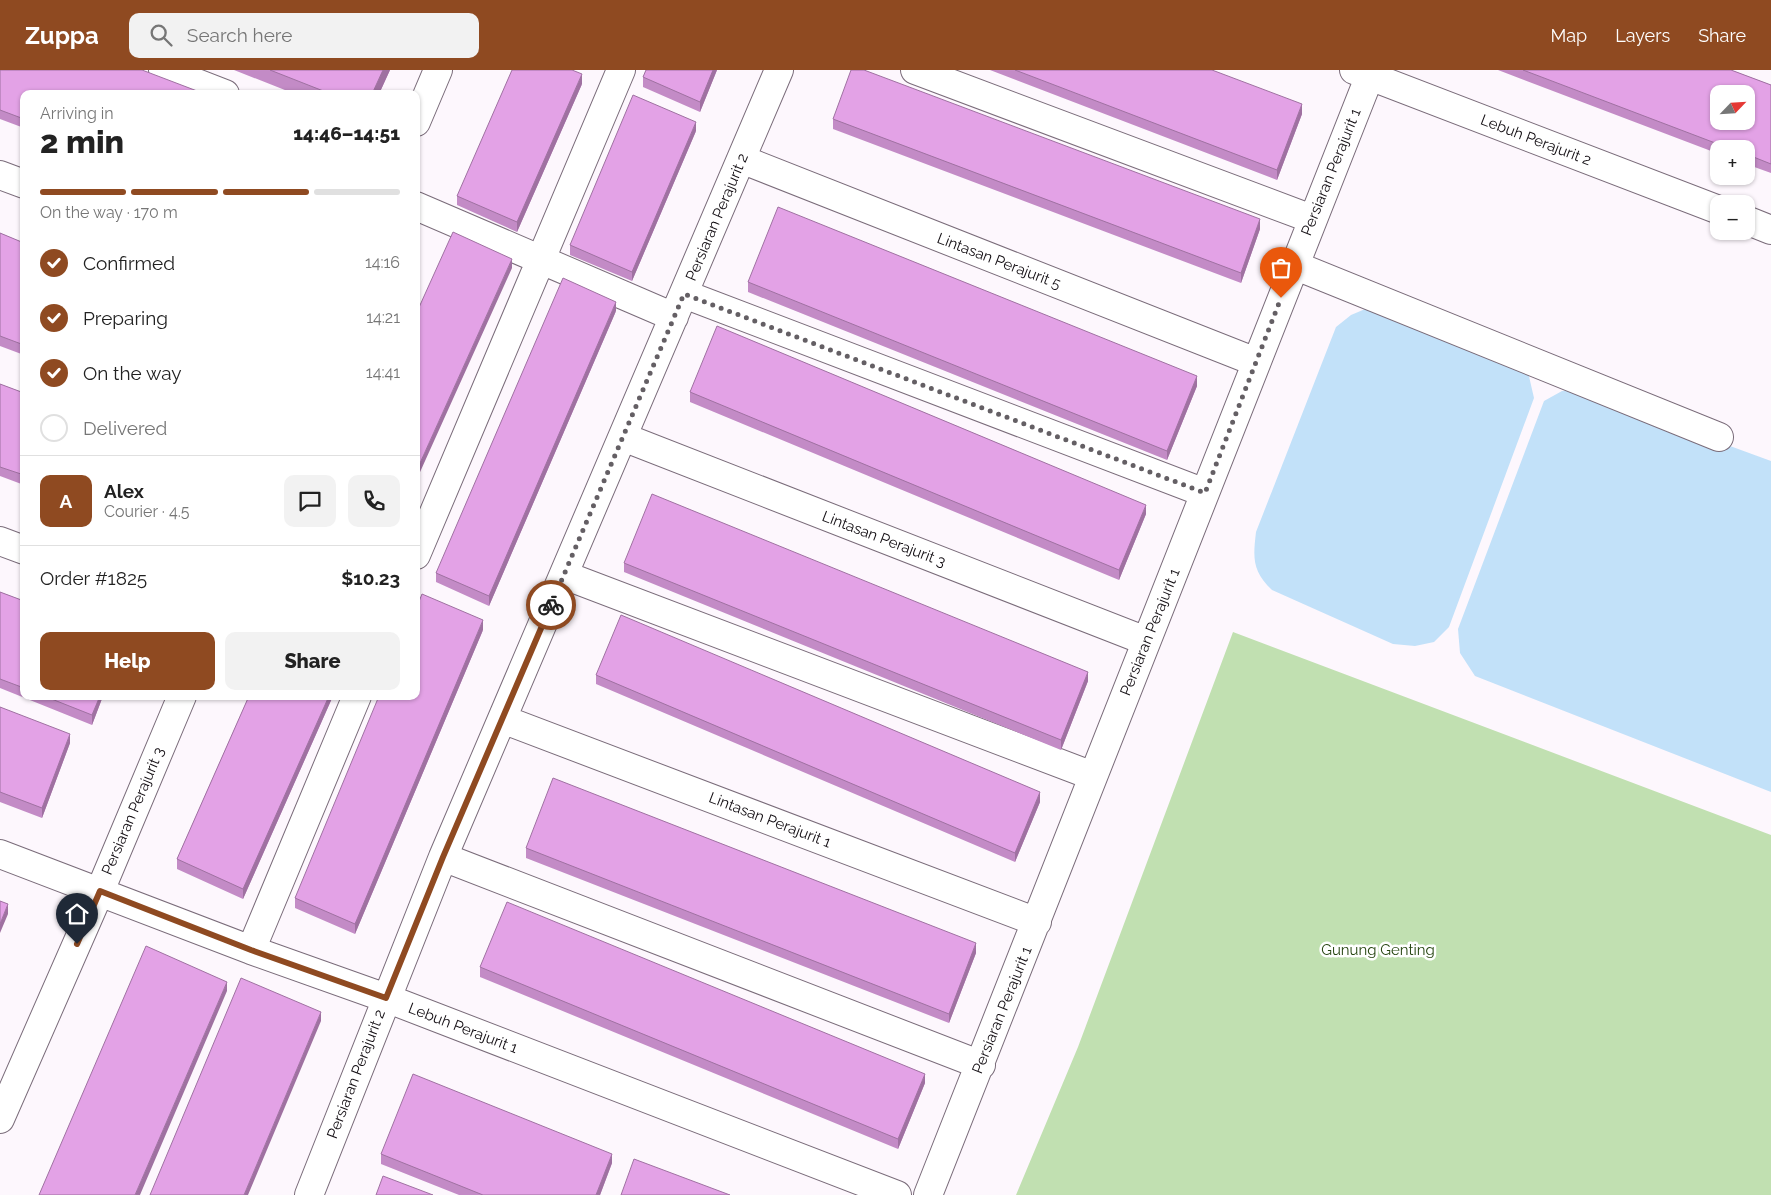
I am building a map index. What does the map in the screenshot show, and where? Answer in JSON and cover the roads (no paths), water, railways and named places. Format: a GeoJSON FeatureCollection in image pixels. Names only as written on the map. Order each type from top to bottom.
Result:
{"type":"FeatureCollection","features":[{"type":"Feature","properties":{"kind":"street"},"geometry":{"type":"LineString","coordinates":[[163,70],[215,90]]}},
{"type":"Feature","properties":{"kind":"street"},"geometry":{"type":"LineString","coordinates":[[420,113],[438,70]]}},
{"type":"Feature","properties":{"kind":"street"},"geometry":{"type":"LineString","coordinates":[[420,546],[621,70]]}},
{"type":"Feature","properties":{"kind":"street","name":"Persiaran Perajurit 2"},"geometry":{"type":"LineString","coordinates":[[309,1195],[443,857],[779,70]]}},
{"type":"Feature","properties":{"kind":"street"},"geometry":{"type":"LineString","coordinates":[[915,70],[1312,219]]}},
{"type":"Feature","properties":{"kind":"street","name":"Persiaran Perajurit 1"},"geometry":{"type":"LineString","coordinates":[[928,1195],[1312,219],[1365,72]]}},
{"type":"Feature","properties":{"kind":"street","name":"Lebuh Perajurit 2"},"geometry":{"type":"LineString","coordinates":[[1365,72],[1710,206]]}},
{"type":"Feature","properties":{"kind":"street","name":"Lintasan Perajurit 5"},"geometry":{"type":"LineString","coordinates":[[741,159],[1256,362]]}},
{"type":"Feature","properties":{"kind":"street"},"geometry":{"type":"LineString","coordinates":[[0,175],[20,182]]}},
{"type":"Feature","properties":{"kind":"street"},"geometry":{"type":"LineString","coordinates":[[420,208],[540,259],[679,305],[1205,493]]}},
{"type":"Feature","properties":{"kind":"street"},"geometry":{"type":"LineString","coordinates":[[1755,224],[1771,230]]}},
{"type":"Feature","properties":{"kind":"street"},"geometry":{"type":"LineString","coordinates":[[1294,265],[1719,437]]}},
{"type":"Feature","properties":{"kind":"street","name":"Lintasan Perajurit 3"},"geometry":{"type":"LineString","coordinates":[[623,437],[1146,640]]}},
{"type":"Feature","properties":{"kind":"street"},"geometry":{"type":"LineString","coordinates":[[0,541],[20,548]]}},
{"type":"Feature","properties":{"kind":"street"},"geometry":{"type":"LineString","coordinates":[[564,574],[1093,776]]}},
{"type":"Feature","properties":{"kind":"street","name":"Persiaran Perajurit 3"},"geometry":{"type":"LineString","coordinates":[[0,1119],[100,891],[180,700]]}},
{"type":"Feature","properties":{"kind":"street"},"geometry":{"type":"LineString","coordinates":[[251,950],[355,700]]}},
{"type":"Feature","properties":{"kind":"street","name":"Lintasan Perajurit 1"},"geometry":{"type":"LineString","coordinates":[[502,718],[1037,922]]}},
{"type":"Feature","properties":{"kind":"street","name":"Lebuh Perajurit 1"},"geometry":{"type":"LineString","coordinates":[[0,854],[251,950],[386,998],[897,1195]]}},
{"type":"Feature","properties":{"kind":"street"},"geometry":{"type":"LineString","coordinates":[[443,857],[981,1064]]}},
{"type":"Feature","properties":{"kind":"water"},"geometry":{"type":"Polygon","coordinates":[[[1370,307],[1528,372],[1534,398],[1449,627],[1434,642],[1415,646],[1393,644],[1272,590],[1257,570],[1254,557],[1256,532],[1336,327],[1351,315],[1370,307]]]}},
{"type":"Feature","properties":{"kind":"water"},"geometry":{"type":"Polygon","coordinates":[[[1577,390],[1771,461],[1771,792],[1475,676],[1460,653],[1458,629],[1544,401],[1562,391],[1577,390]]]}},
{"type":"Feature","properties":{"kind":"park label","name":"Gunung Genting"},"geometry":{"type":"Point","coordinates":[1378,950]}}]}
